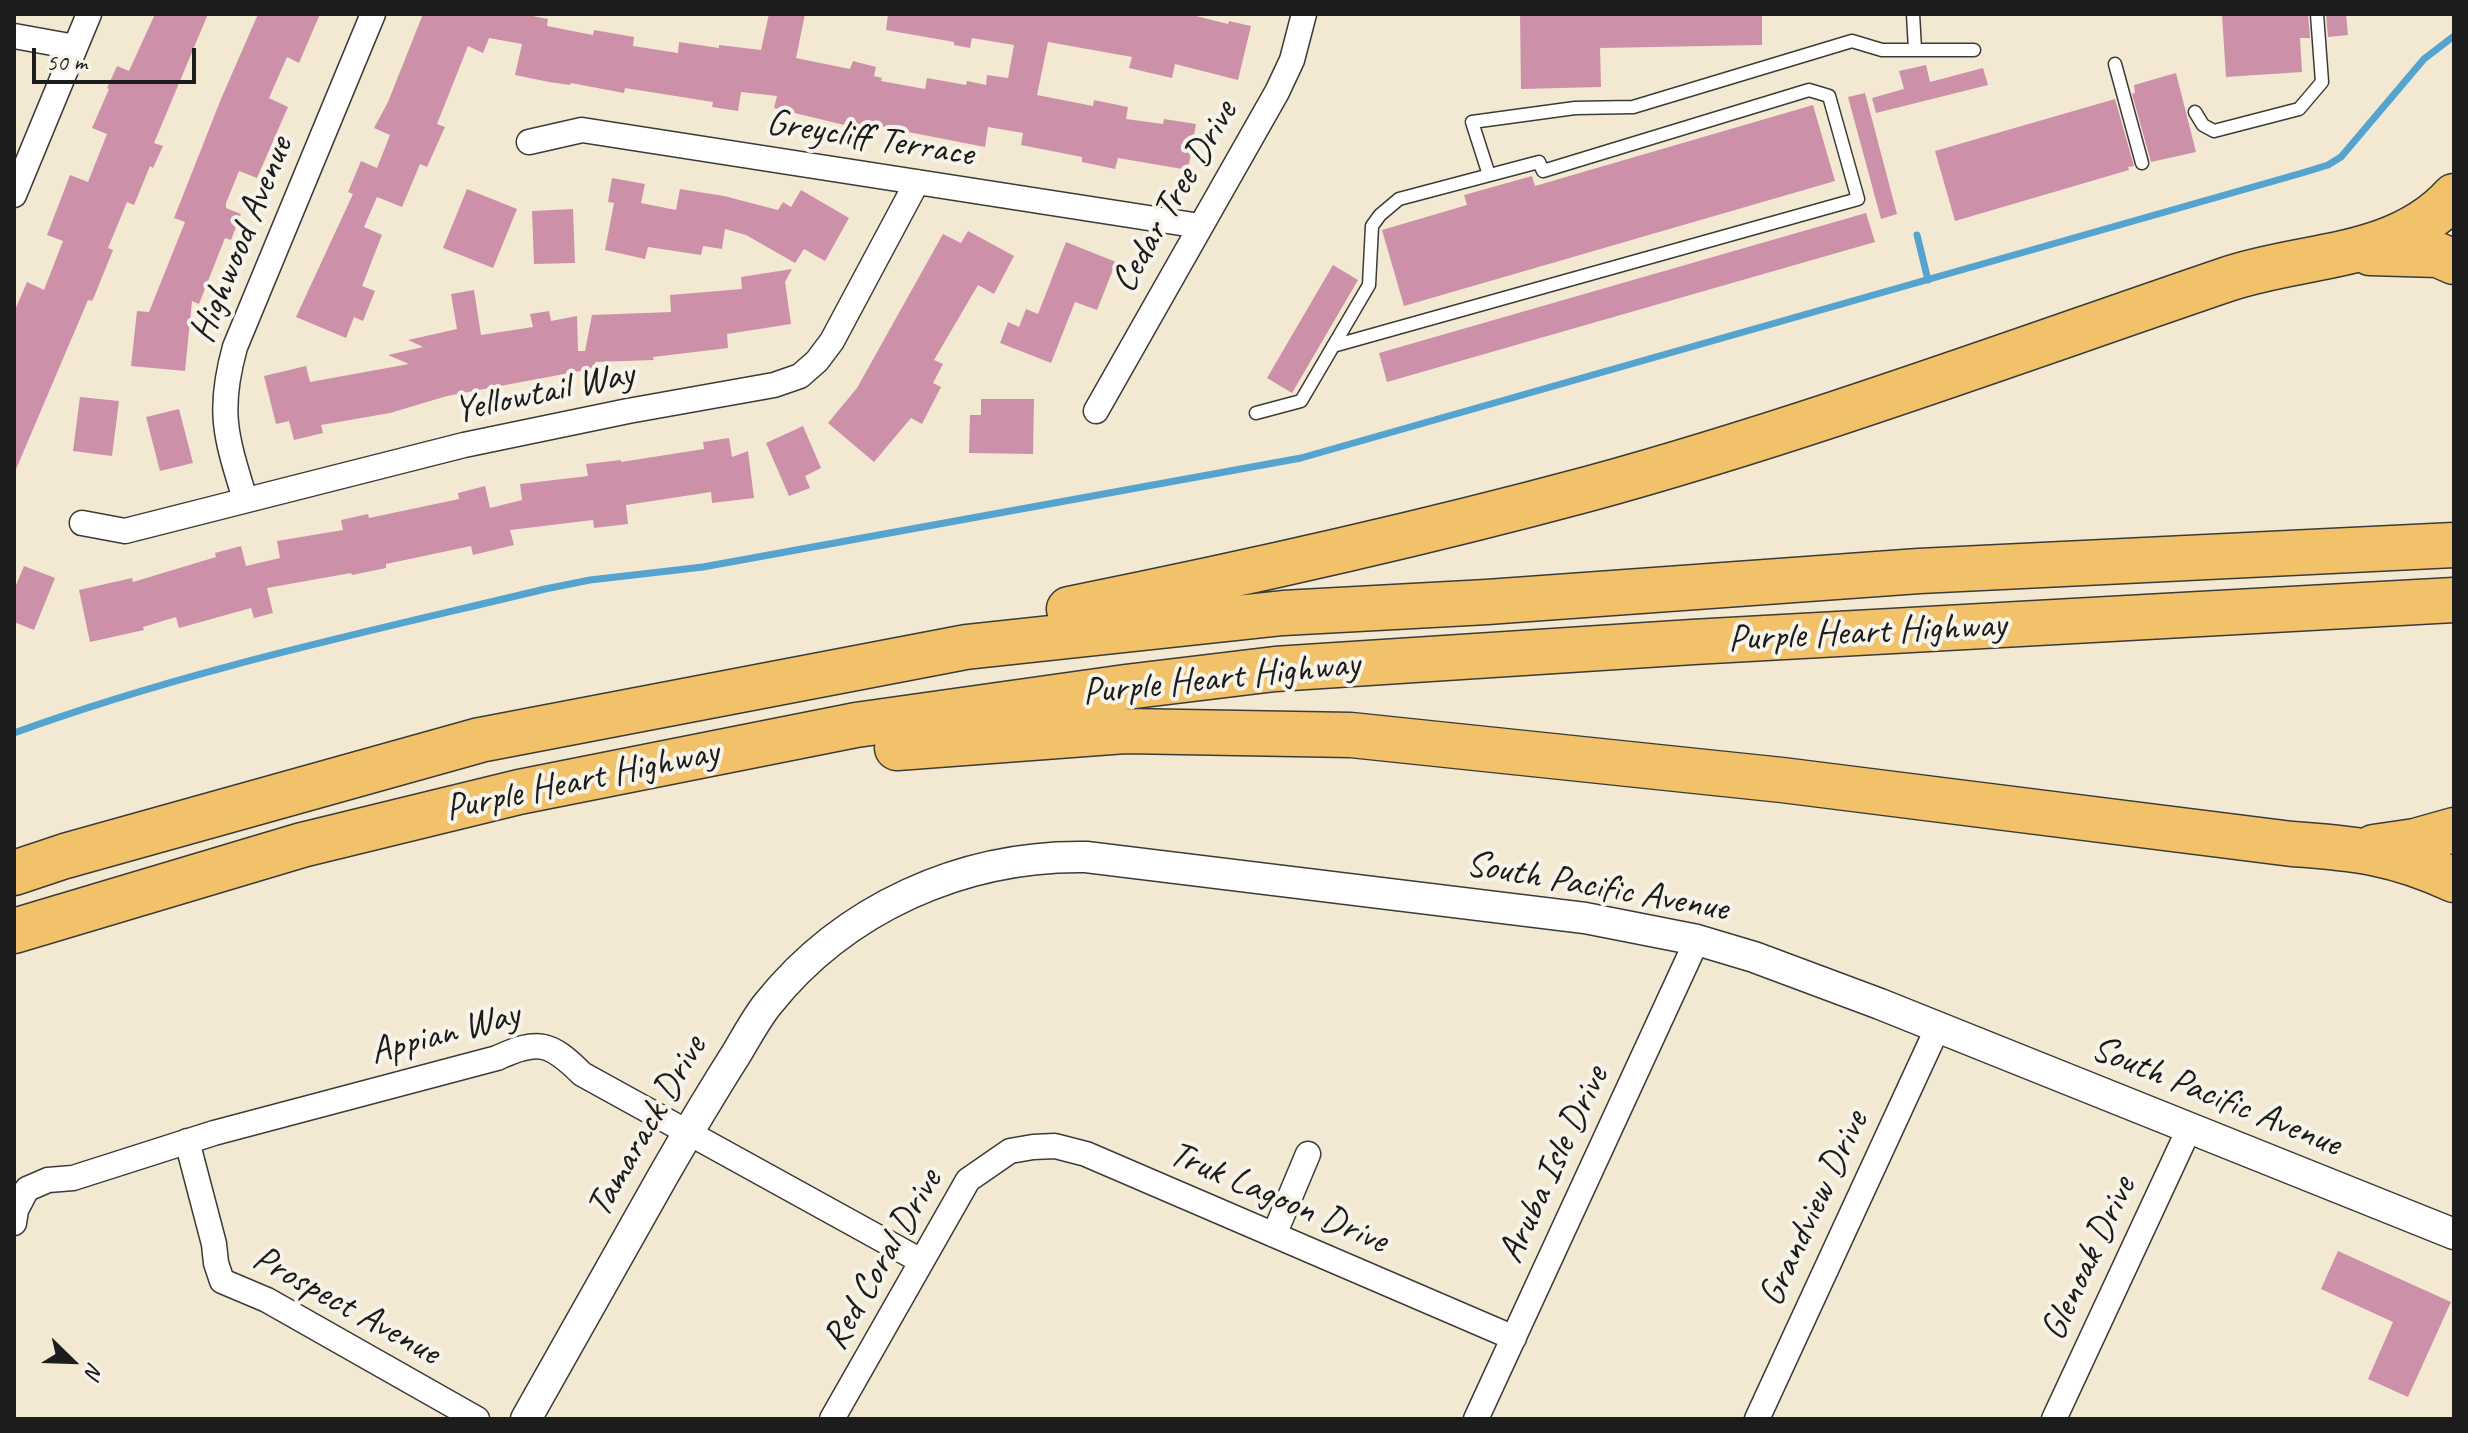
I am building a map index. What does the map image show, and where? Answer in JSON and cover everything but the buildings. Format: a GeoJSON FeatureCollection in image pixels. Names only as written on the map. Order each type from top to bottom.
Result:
{"type":"FeatureCollection","features":[{"type":"Feature","properties":{"kind":"highway"},"geometry":{"type":"LineString","coordinates":[[966,647],[1037,616],[1228,577],[1590,488],[1863,403],[2246,273],[2359,251],[2408,231],[2454,196]]}},
{"type":"Feature","properties":{"kind":"highway"},"geometry":{"type":"LineString","coordinates":[[2359,251],[2438,255],[2454,262]]}},
{"type":"Feature","properties":{"kind":"highway","name":"Purple Heart Highway"},"geometry":{"type":"LineString","coordinates":[[14,873],[480,740],[966,647],[1283,613],[1518,600],[1919,571],[2454,545]]}},
{"type":"Feature","properties":{"kind":"highway","name":"Purple Heart Highway"},"geometry":{"type":"LineString","coordinates":[[14,931],[302,845],[519,792],[856,725],[1126,687],[1275,669],[1693,642],[2454,600]]}},
{"type":"Feature","properties":{"kind":"highway"},"geometry":{"type":"LineString","coordinates":[[519,792],[1024,736],[1125,731],[1320,734],[1497,748],[2292,844],[2360,849],[2415,864],[2454,880]]}},
{"type":"Feature","properties":{"kind":"highway"},"geometry":{"type":"LineString","coordinates":[[2360,849],[2415,841],[2454,830]]}},
{"type":"Feature","properties":{"kind":"street"},"geometry":{"type":"LineString","coordinates":[[14,195],[89,14]]}},
{"type":"Feature","properties":{"kind":"street","name":"Highwood Avenue"},"geometry":{"type":"LineString","coordinates":[[245,499],[225,425],[224,401],[235,347],[373,14]]}},
{"type":"Feature","properties":{"kind":"street","name":"Cedar Tree Drive"},"geometry":{"type":"LineString","coordinates":[[1096,411],[1282,81],[1292,60],[1304,14]]}},
{"type":"Feature","properties":{"kind":"street"},"geometry":{"type":"LineString","coordinates":[[14,36],[75,47]]}},
{"type":"Feature","properties":{"kind":"street","name":"Greycliff Terrace"},"geometry":{"type":"LineString","coordinates":[[529,142],[582,130],[1200,226]]}},
{"type":"Feature","properties":{"kind":"street","name":"Yellowtail Way"},"geometry":{"type":"LineString","coordinates":[[82,523],[125,531],[464,445],[774,385],[800,376],[817,361],[832,341],[917,182]]}},
{"type":"Feature","properties":{"kind":"street","name":"South Pacific Avenue"},"geometry":{"type":"LineString","coordinates":[[877,909],[963,872],[1027,860],[1086,857],[1585,918],[1697,940],[1754,957],[1880,1004],[2454,1234]]}},
{"type":"Feature","properties":{"kind":"street","name":"Tamarack Drive"},"geometry":{"type":"LineString","coordinates":[[526,1419],[689,1131],[765,1008],[817,952],[877,909]]}},
{"type":"Feature","properties":{"kind":"street","name":"Aruba Isle Drive"},"geometry":{"type":"LineString","coordinates":[[1476,1419],[1697,940]]}},
{"type":"Feature","properties":{"kind":"street","name":"Grandview Drive"},"geometry":{"type":"LineString","coordinates":[[1757,1419],[1937,1029]]}},
{"type":"Feature","properties":{"kind":"street","name":"Appian Way"},"geometry":{"type":"LineString","coordinates":[[14,1223],[16,1210],[27,1189],[48,1180],[73,1178],[187,1141],[497,1058],[522,1046],[545,1045],[563,1054],[582,1074],[921,1261]]}},
{"type":"Feature","properties":{"kind":"street","name":"Glenoak Drive"},"geometry":{"type":"LineString","coordinates":[[2054,1419],[2189,1129]]}},
{"type":"Feature","properties":{"kind":"street","name":"Prospect Avenue"},"geometry":{"type":"LineString","coordinates":[[187,1141],[222,1281],[267,1300],[477,1419]]}},
{"type":"Feature","properties":{"kind":"street","name":"Truk Lagoon Drive"},"geometry":{"type":"LineString","coordinates":[[1010,1151],[1055,1146],[1086,1154],[1514,1338]]}},
{"type":"Feature","properties":{"kind":"street","name":"Red Coral Drive"},"geometry":{"type":"LineString","coordinates":[[832,1419],[968,1180],[1010,1151]]}},
{"type":"Feature","properties":{"kind":"street"},"geometry":{"type":"LineString","coordinates":[[1274,1235],[1308,1154]]}},
{"type":"Feature","properties":{"kind":"lane"},"geometry":{"type":"LineString","coordinates":[[1913,14],[1915,49]]}},
{"type":"Feature","properties":{"kind":"lane"},"geometry":{"type":"LineString","coordinates":[[2195,112],[2203,125],[2214,131],[2299,109],[2322,82],[2317,14]]}},
{"type":"Feature","properties":{"kind":"lane"},"geometry":{"type":"LineString","coordinates":[[1489,175],[1472,122],[1575,108],[1633,107],[1852,41],[1882,50],[1974,50]]}},
{"type":"Feature","properties":{"kind":"lane"},"geometry":{"type":"LineString","coordinates":[[2115,64],[2142,163]]}},
{"type":"Feature","properties":{"kind":"lane"},"geometry":{"type":"LineString","coordinates":[[1256,413],[1301,401],[1333,346],[1369,285],[1372,226],[1399,199],[1539,162],[1543,171],[1809,90],[1829,96],[1858,199],[1333,346]]}},
{"type":"Feature","properties":{"kind":"waterway"},"geometry":{"type":"LineString","coordinates":[[14,733],[79,710],[211,671],[545,589],[590,580],[703,567],[1301,458],[2302,173],[2328,165],[2341,157],[2424,59],[2454,36]]}},
{"type":"Feature","properties":{"kind":"waterway"},"geometry":{"type":"LineString","coordinates":[[1917,235],[1928,280]]}}]}
